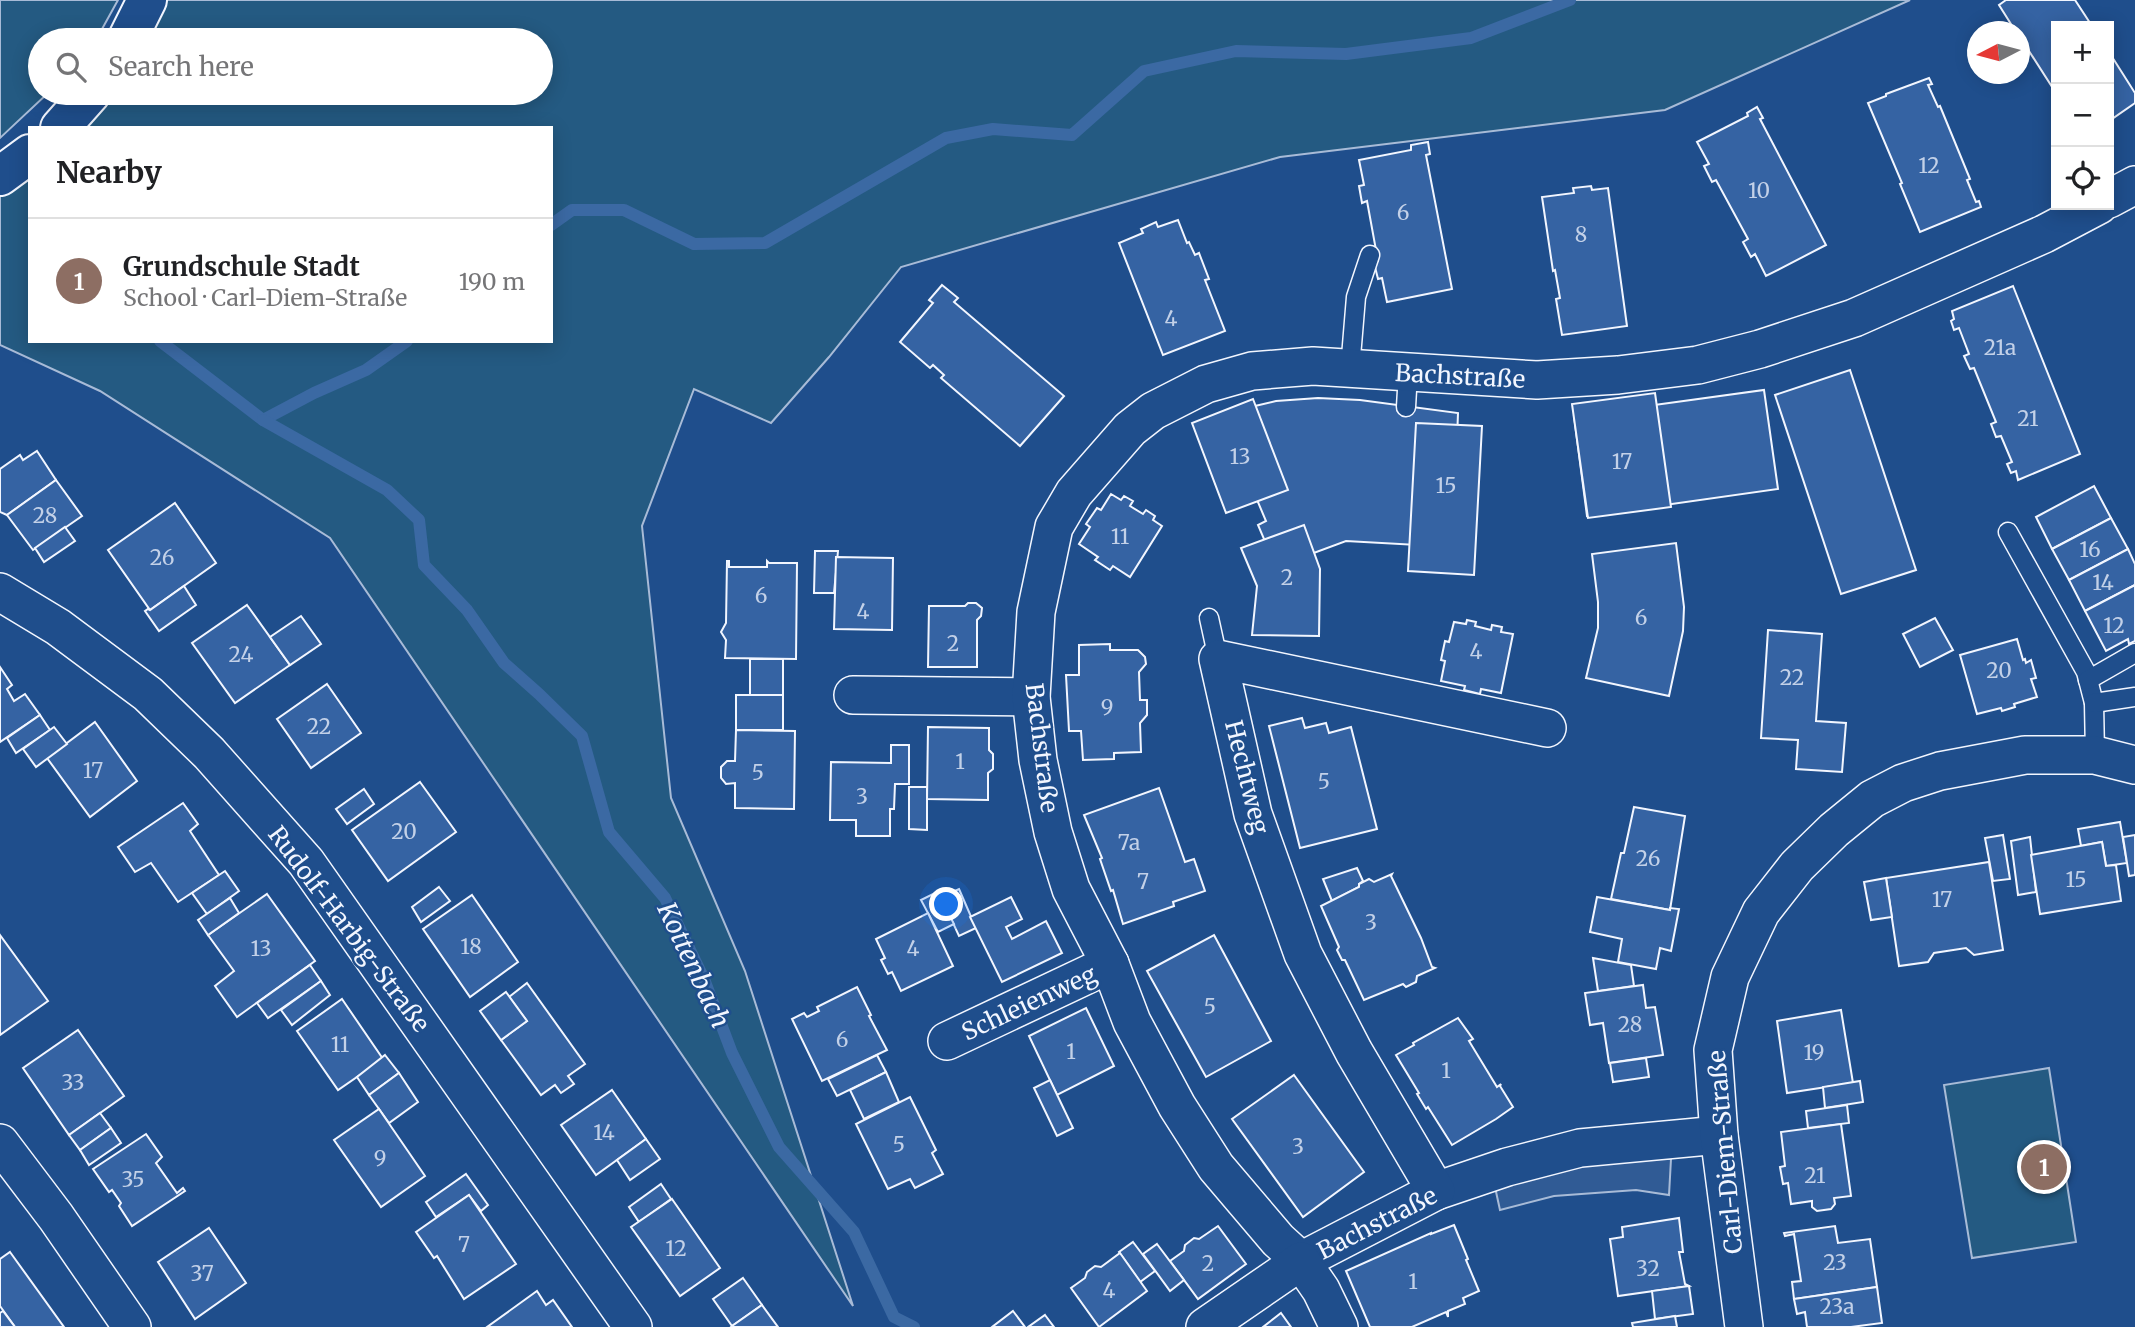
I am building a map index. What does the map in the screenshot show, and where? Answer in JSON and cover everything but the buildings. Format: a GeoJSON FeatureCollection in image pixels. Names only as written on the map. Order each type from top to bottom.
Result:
{"type":"FeatureCollection","features":[{"type":"Feature","properties":{"kind":"main road"},"geometry":{"type":"LineString","coordinates":[[133,28],[147,0]]}},
{"type":"Feature","properties":{"kind":"main road"},"geometry":{"type":"LineString","coordinates":[[62,126],[80,105]]}},
{"type":"Feature","properties":{"kind":"main road"},"geometry":{"type":"LineString","coordinates":[[0,176],[28,156]]}},
{"type":"Feature","properties":{"kind":"street"},"geometry":{"type":"LineString","coordinates":[[2114,196],[2135,185]]}},
{"type":"Feature","properties":{"kind":"street","name":"Bachstraße"},"geometry":{"type":"LineString","coordinates":[[1719,1135],[1580,1148],[1507,1167],[1436,1191],[1301,1261],[1278,1240],[1216,1167],[1177,1106],[1132,1022],[1110,964],[1071,889],[1053,832],[1038,760],[1031,697],[1035,612],[1054,527],[1074,493],[1130,429],[1153,411],[1206,384],[1252,371],[1313,366],[1350,369],[1407,390],[1618,375],[1710,362],[1760,349],[1854,318],[2044,234],[2090,210]]}},
{"type":"Feature","properties":{"kind":"street","name":"Rudolf-Harbig-Straße"},"geometry":{"type":"LineString","coordinates":[[0,592],[58,628],[148,694],[209,753],[306,862],[633,1327]]}},
{"type":"Feature","properties":{"kind":"street"},"geometry":{"type":"LineString","coordinates":[[1219,659],[1547,728]]}},
{"type":"Feature","properties":{"kind":"street","name":"Hechtweg"},"geometry":{"type":"LineString","coordinates":[[1219,659],[1253,814],[1303,954],[1354,1052],[1436,1191]]}},
{"type":"Feature","properties":{"kind":"street"},"geometry":{"type":"LineString","coordinates":[[853,695],[1031,697]]}},
{"type":"Feature","properties":{"kind":"street","name":"Carl-Diem-Straße"},"geometry":{"type":"LineString","coordinates":[[1744,1327],[1719,1135],[1713,1050],[1730,977],[1761,912],[1797,866],[1834,830],[1872,799],[1903,783],[1940,771],[2025,755],[2095,755],[2135,765]]}},
{"type":"Feature","properties":{"kind":"street","name":"Schleienweg"},"geometry":{"type":"LineString","coordinates":[[947,1041],[1110,964]]}},
{"type":"Feature","properties":{"kind":"street"},"geometry":{"type":"LineString","coordinates":[[0,1143],[56,1217],[132,1327]]}},
{"type":"Feature","properties":{"kind":"street"},"geometry":{"type":"LineString","coordinates":[[1205,1327],[1301,1261],[1321,1290],[1339,1327]]}},
{"type":"Feature","properties":{"kind":"lane"},"geometry":{"type":"LineString","coordinates":[[1350,369],[1356,297],[1370,255]]}},
{"type":"Feature","properties":{"kind":"lane"},"geometry":{"type":"LineString","coordinates":[[2008,532],[2088,680],[2094,703],[2095,755]]}},
{"type":"Feature","properties":{"kind":"lane"},"geometry":{"type":"LineString","coordinates":[[1209,618],[1219,659]]}},
{"type":"Feature","properties":{"kind":"lane"},"geometry":{"type":"LineString","coordinates":[[2088,680],[2135,653]]}},
{"type":"Feature","properties":{"kind":"lane"},"geometry":{"type":"LineString","coordinates":[[2094,703],[2135,698]]}},
{"type":"Feature","properties":{"kind":"shaded area"},"geometry":{"type":"Polygon","coordinates":[[[0,0],[118,0],[103,28],[28,28],[28,105],[35,105],[0,138],[0,0]]]}},
{"type":"Feature","properties":{"kind":"shaded area"},"geometry":{"type":"Polygon","coordinates":[[[160,0],[1910,0],[1665,110],[1280,157],[901,267],[829,357],[771,423],[694,389],[642,526],[671,798],[745,971],[853,1306],[330,538],[100,391],[0,345],[0,190],[28,169],[28,343],[553,343],[553,126],[77,126],[95,105],[553,105],[553,28],[147,28],[160,0]]]}},
{"type":"Feature","properties":{"kind":"shaded area"},"geometry":{"type":"Polygon","coordinates":[[[2049,1068],[2076,1242],[1972,1258],[1944,1085],[2049,1068]]]}},
{"type":"Feature","properties":{"kind":"shaded area"},"geometry":{"type":"Polygon","coordinates":[[[1638,1157],[1671,1159],[1669,1195],[1636,1190],[1554,1196],[1500,1210],[1493,1178],[1638,1157]]]}},
{"type":"Feature","properties":{"kind":"waterway"},"geometry":{"type":"LineString","coordinates":[[553,224],[572,210],[624,210],[694,244],[765,243],[946,138],[993,129],[1072,135],[1144,71],[1236,51],[1346,54],[1471,38],[1570,0]]}},
{"type":"Feature","properties":{"kind":"waterway"},"geometry":{"type":"LineString","coordinates":[[163,343],[263,420],[366,370],[404,343]]}},
{"type":"Feature","properties":{"kind":"waterway","name":"Kottenbach"},"geometry":{"type":"LineString","coordinates":[[263,420],[387,490],[419,520],[424,565],[467,610],[504,663],[582,736],[609,832],[665,898],[704,979],[732,1053],[779,1147],[854,1232],[894,1317],[914,1327]]}},
{"type":"Feature","properties":{"kind":"place","name":"Grundschule Stadt"},"geometry":{"type":"Point","coordinates":[2044,1167]}}]}
